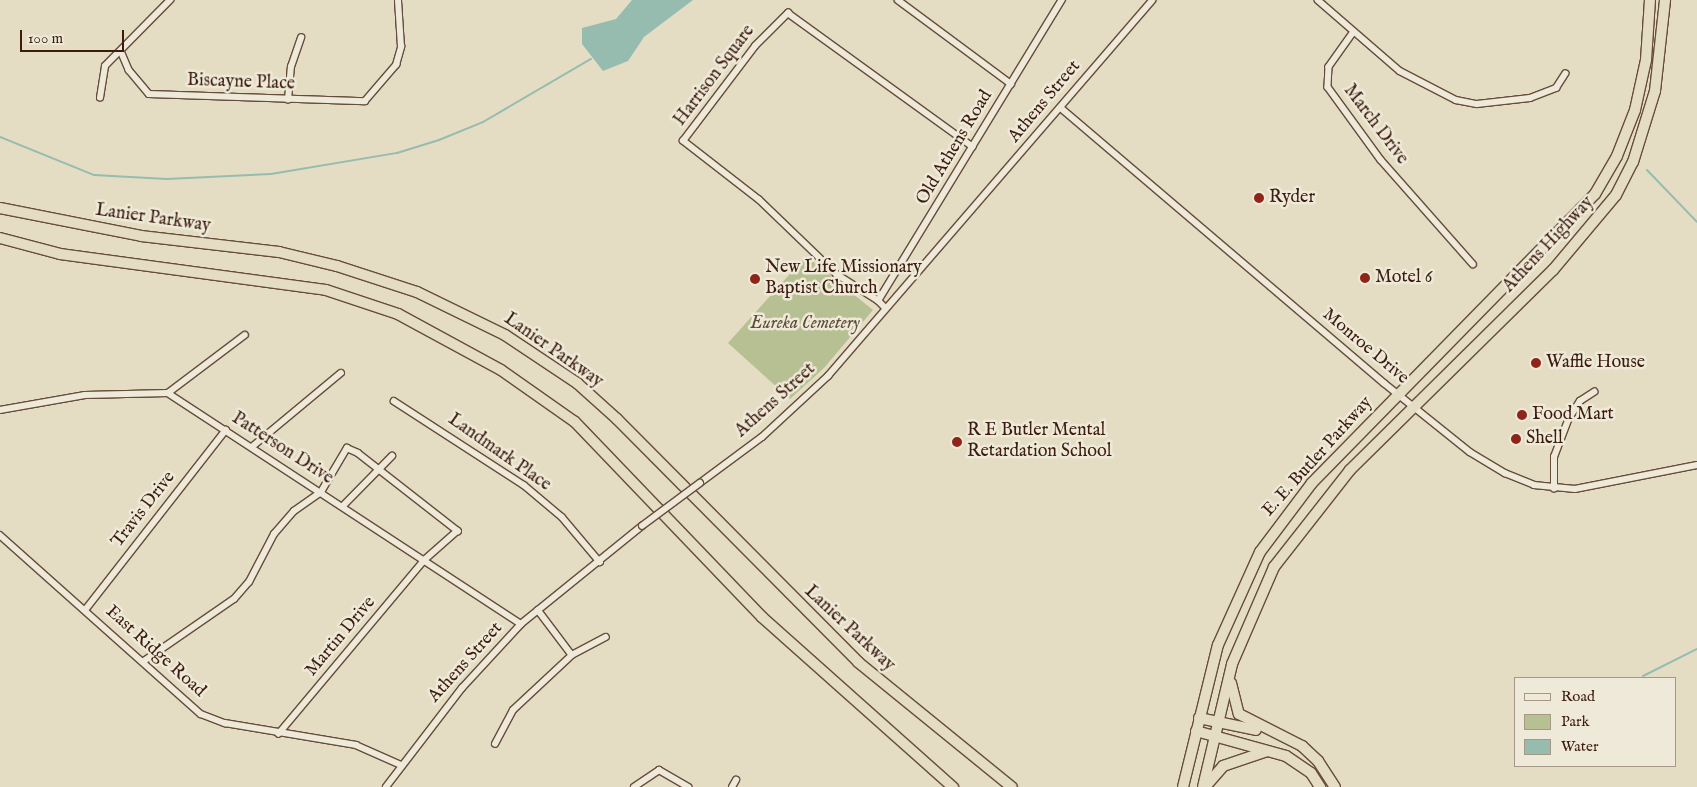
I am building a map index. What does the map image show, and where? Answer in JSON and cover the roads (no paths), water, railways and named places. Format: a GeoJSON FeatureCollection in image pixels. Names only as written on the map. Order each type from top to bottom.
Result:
{"type":"FeatureCollection","features":[{"type":"Feature","properties":{"kind":"highway","name":"Athens Highway"},"geometry":{"type":"LineString","coordinates":[[1496,297],[1576,216],[1617,156],[1642,85],[1650,0]]}},
{"type":"Feature","properties":{"kind":"highway","name":"Athens Highway"},"geometry":{"type":"LineString","coordinates":[[1510,311],[1590,229],[1633,162],[1655,91],[1665,0]]}},
{"type":"Feature","properties":{"kind":"highway","name":"Lanier Parkway"},"geometry":{"type":"LineString","coordinates":[[0,208],[141,236],[279,252],[337,266],[417,292],[506,335],[577,383],[618,419],[858,662],[1012,787]]}},
{"type":"Feature","properties":{"kind":"highway"},"geometry":{"type":"LineString","coordinates":[[0,238],[60,254],[326,290],[398,314],[501,370],[575,422],[762,617],[953,787]]}},
{"type":"Feature","properties":{"kind":"highway","name":"E. E. Butler Parkway"},"geometry":{"type":"LineString","coordinates":[[1183,787],[1218,645],[1260,552],[1301,495],[1398,394],[1496,297]]}},
{"type":"Feature","properties":{"kind":"highway","name":"E. E. Butler Parkway"},"geometry":{"type":"LineString","coordinates":[[1204,787],[1232,664],[1274,567],[1350,470],[1510,311]]}},
{"type":"Feature","properties":{"kind":"highway"},"geometry":{"type":"LineString","coordinates":[[1232,664],[1231,692],[1239,714],[1310,753],[1335,787]]}},
{"type":"Feature","properties":{"kind":"highway"},"geometry":{"type":"LineString","coordinates":[[1199,718],[1274,733]]}},
{"type":"Feature","properties":{"kind":"highway"},"geometry":{"type":"LineString","coordinates":[[1196,731],[1268,750],[1302,765],[1320,787]]}},
{"type":"Feature","properties":{"kind":"highway"},"geometry":{"type":"LineString","coordinates":[[1204,787],[1233,760],[1268,750]]}},
{"type":"Feature","properties":{"kind":"street"},"geometry":{"type":"LineString","coordinates":[[100,98],[105,66],[170,0]]}},
{"type":"Feature","properties":{"kind":"street","name":"Biscayne Place"},"geometry":{"type":"LineString","coordinates":[[121,50],[129,70],[149,94],[365,101],[380,88],[396,65],[400,47],[398,0]]}},
{"type":"Feature","properties":{"kind":"street"},"geometry":{"type":"LineString","coordinates":[[898,0],[1011,84]]}},
{"type":"Feature","properties":{"kind":"street","name":"Old Athens Road"},"geometry":{"type":"LineString","coordinates":[[878,301],[1062,0]]}},
{"type":"Feature","properties":{"kind":"street","name":"Athens Street"},"geometry":{"type":"LineString","coordinates":[[386,787],[401,764],[462,688],[521,624],[600,562],[642,526],[700,483],[794,408],[886,309],[1152,0]]}},
{"type":"Feature","properties":{"kind":"street"},"geometry":{"type":"LineString","coordinates":[[1318,0],[1354,32],[1420,85],[1477,104],[1545,94],[1565,74]]}},
{"type":"Feature","properties":{"kind":"street","name":"Harrison Square"},"geometry":{"type":"LineString","coordinates":[[878,301],[837,275],[758,200],[683,141],[755,46],[788,13],[973,147]]}},
{"type":"Feature","properties":{"kind":"street","name":"March Drive"},"geometry":{"type":"LineString","coordinates":[[1354,32],[1330,66],[1328,87],[1381,160],[1473,264]]}},
{"type":"Feature","properties":{"kind":"street"},"geometry":{"type":"LineString","coordinates":[[288,100],[291,67],[301,38]]}},
{"type":"Feature","properties":{"kind":"street","name":"Monroe Drive"},"geometry":{"type":"LineString","coordinates":[[1061,108],[1398,394],[1487,463],[1524,482],[1554,489],[1616,484],[1697,465]]}},
{"type":"Feature","properties":{"kind":"street"},"geometry":{"type":"LineString","coordinates":[[878,301],[886,309]]}},
{"type":"Feature","properties":{"kind":"street"},"geometry":{"type":"LineString","coordinates":[[0,410],[85,395],[168,393],[245,335]]}},
{"type":"Feature","properties":{"kind":"street"},"geometry":{"type":"LineString","coordinates":[[253,446],[341,373]]}},
{"type":"Feature","properties":{"kind":"street"},"geometry":{"type":"LineString","coordinates":[[1554,489],[1554,457],[1568,420],[1580,401],[1594,392]]}},
{"type":"Feature","properties":{"kind":"street","name":"Patterson Drive"},"geometry":{"type":"LineString","coordinates":[[168,393],[253,446],[521,624]]}},
{"type":"Feature","properties":{"kind":"street","name":"Landmark Place"},"geometry":{"type":"LineString","coordinates":[[394,401],[524,485],[562,517],[600,562]]}},
{"type":"Feature","properties":{"kind":"street","name":"Travis Drive"},"geometry":{"type":"LineString","coordinates":[[86,609],[226,430]]}},
{"type":"Feature","properties":{"kind":"street"},"geometry":{"type":"LineString","coordinates":[[144,661],[234,599],[249,582],[274,534],[294,510],[321,492],[347,448],[380,469]]}},
{"type":"Feature","properties":{"kind":"street"},"geometry":{"type":"LineString","coordinates":[[343,506],[392,456]]}},
{"type":"Feature","properties":{"kind":"street","name":"Martin Drive"},"geometry":{"type":"LineString","coordinates":[[279,734],[426,560],[458,531],[380,469]]}},
{"type":"Feature","properties":{"kind":"street","name":"East Ridge Road"},"geometry":{"type":"LineString","coordinates":[[0,535],[86,609],[202,714],[279,734],[317,735],[356,745],[401,764]]}},
{"type":"Feature","properties":{"kind":"street"},"geometry":{"type":"LineString","coordinates":[[538,610],[572,655]]}},
{"type":"Feature","properties":{"kind":"street"},"geometry":{"type":"LineString","coordinates":[[494,744],[513,710],[572,655],[606,637]]}},
{"type":"Feature","properties":{"kind":"street"},"geometry":{"type":"LineString","coordinates":[[634,787],[658,770],[688,787]]}},
{"type":"Feature","properties":{"kind":"street"},"geometry":{"type":"LineString","coordinates":[[732,787],[736,780]]}},
{"type":"Feature","properties":{"kind":"water"},"geometry":{"type":"Polygon","coordinates":[[[632,0],[693,0],[644,37],[628,61],[603,71],[582,44],[582,28],[616,19],[632,0]]]}},
{"type":"Feature","properties":{"kind":"waterway"},"geometry":{"type":"LineString","coordinates":[[0,137],[94,175],[167,179],[271,174],[397,153],[439,140],[483,122],[591,59]]}},
{"type":"Feature","properties":{"kind":"waterway"},"geometry":{"type":"LineString","coordinates":[[1647,170],[1697,222]]}},
{"type":"Feature","properties":{"kind":"waterway"},"geometry":{"type":"LineString","coordinates":[[1643,676],[1697,649]]}},
{"type":"Feature","properties":{"kind":"place","name":"Ryder"},"geometry":{"type":"Point","coordinates":[1259,198]}},
{"type":"Feature","properties":{"kind":"place","name":"Motel 6"},"geometry":{"type":"Point","coordinates":[1365,278]}},
{"type":"Feature","properties":{"kind":"place","name":"New Life Missionary Baptist Church"},"geometry":{"type":"Point","coordinates":[755,279]}},
{"type":"Feature","properties":{"kind":"place","name":"Waffle House"},"geometry":{"type":"Point","coordinates":[1536,363]}},
{"type":"Feature","properties":{"kind":"place","name":"Food Mart"},"geometry":{"type":"Point","coordinates":[1522,415]}},
{"type":"Feature","properties":{"kind":"place","name":"Shell"},"geometry":{"type":"Point","coordinates":[1516,439]}},
{"type":"Feature","properties":{"kind":"place","name":"R E Butler Mental Retardation School"},"geometry":{"type":"Point","coordinates":[957,442]}},
{"type":"Feature","properties":{"kind":"park label","name":"Eureka Cemetery"},"geometry":{"type":"Point","coordinates":[805,324]}}]}
